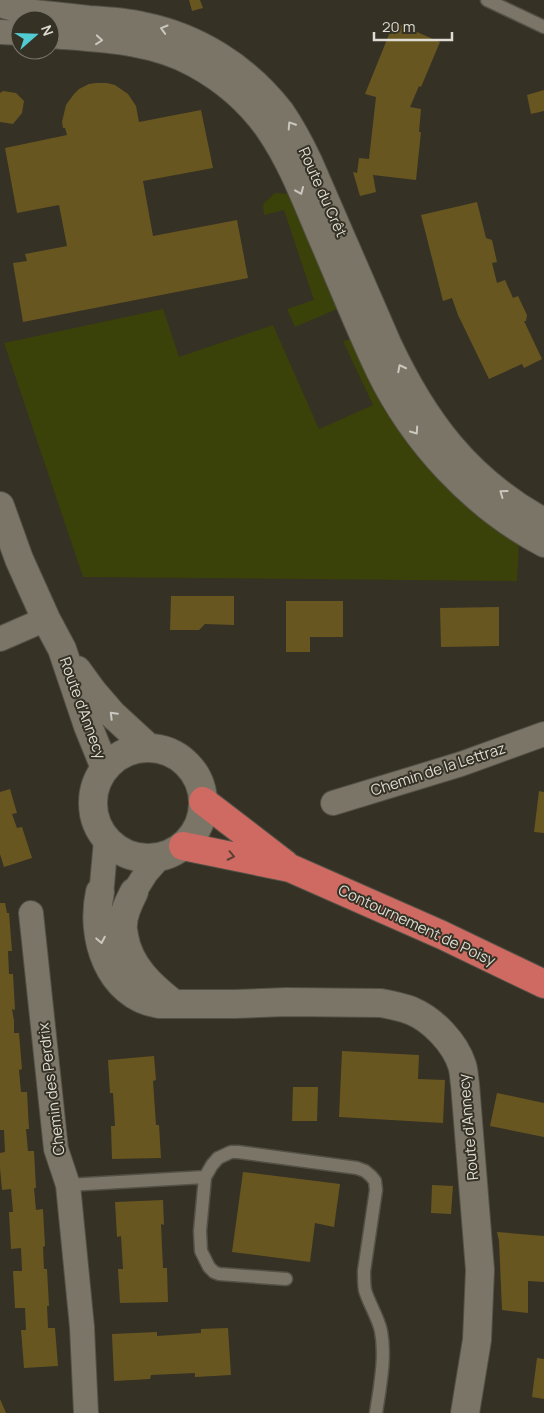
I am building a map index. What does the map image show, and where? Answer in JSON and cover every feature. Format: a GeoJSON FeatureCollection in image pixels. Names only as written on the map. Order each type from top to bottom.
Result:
{"type":"FeatureCollection","features":[{"type":"Feature","properties":{"kind":"highway","name":"Contournement de Poisy"},"geometry":{"type":"LineString","coordinates":[[203,802],[290,868],[442,935],[544,984]]}},
{"type":"Feature","properties":{"kind":"highway","name":"Contournement de Poisy"},"geometry":{"type":"LineString","coordinates":[[171,852],[290,868]]}},
{"type":"Feature","properties":{"kind":"street","name":"Route du Crêt"},"geometry":{"type":"LineString","coordinates":[[0,4],[17,10],[142,24],[169,30],[196,41],[244,71],[282,112],[298,136],[389,343],[425,410],[466,462],[503,493],[544,520]]}},
{"type":"Feature","properties":{"kind":"street","name":"Route du Crêt"},"geometry":{"type":"LineString","coordinates":[[60,37],[140,46],[167,53],[193,64],[217,79],[252,110],[267,128],[289,165],[378,372],[405,418],[447,470],[475,497],[505,521],[544,545]]}},
{"type":"Feature","properties":{"kind":"street","name":"Route d'Annecy"},"geometry":{"type":"LineString","coordinates":[[0,506],[19,559],[46,619],[62,649],[93,692],[112,714],[149,748]]}},
{"type":"Feature","properties":{"kind":"street"},"geometry":{"type":"LineString","coordinates":[[0,639],[46,619]]}},
{"type":"Feature","properties":{"kind":"street","name":"Route d'Annecy"},"geometry":{"type":"LineString","coordinates":[[62,649],[88,726],[105,768]]}},
{"type":"Feature","properties":{"kind":"street","name":"Chemin de la Lettraz"},"geometry":{"type":"LineString","coordinates":[[332,803],[429,774],[544,734]]}},
{"type":"Feature","properties":{"kind":"street","name":"Route d'Annecy"},"geometry":{"type":"LineString","coordinates":[[171,852],[150,860],[133,857],[116,850],[103,837],[94,820],[92,802],[95,784],[105,768],[117,756],[132,749],[166,750],[180,758],[192,770],[200,785],[203,802],[202,818],[195,834],[146,873],[127,905],[122,925],[125,943],[131,959],[154,988],[174,1003]]}},
{"type":"Feature","properties":{"kind":"street","name":"Route d'Annecy"},"geometry":{"type":"LineString","coordinates":[[106,840],[97,916],[99,937],[104,955],[112,971],[123,986],[135,997],[159,1004],[343,1003],[396,1006],[423,1017],[442,1034],[458,1054],[464,1076],[480,1270],[477,1340],[466,1406]]}},
{"type":"Feature","properties":{"kind":"street","name":"Chemin des Perdrix"},"geometry":{"type":"LineString","coordinates":[[31,913],[56,1150],[68,1185],[82,1327],[86,1413]]}},
{"type":"Feature","properties":{"kind":"lane"},"geometry":{"type":"LineString","coordinates":[[487,0],[544,27]]}},
{"type":"Feature","properties":{"kind":"lane"},"geometry":{"type":"LineString","coordinates":[[286,1279],[218,1274],[209,1267],[201,1250],[200,1240],[205,1177],[218,1158],[230,1152],[238,1152],[357,1168],[365,1171],[375,1181],[376,1190],[364,1281],[365,1290],[378,1320],[382,1339],[382,1372],[376,1413]]}},
{"type":"Feature","properties":{"kind":"lane"},"geometry":{"type":"LineString","coordinates":[[68,1185],[205,1177]]}},
{"type":"Feature","properties":{"kind":"green space"},"geometry":{"type":"Polygon","coordinates":[[[275,193],[291,194],[342,302],[335,310],[295,327],[287,309],[314,300],[284,210],[264,215],[263,204],[275,193]]]}},
{"type":"Feature","properties":{"kind":"green space"},"geometry":{"type":"Polygon","coordinates":[[[163,309],[179,357],[273,325],[319,429],[373,405],[343,341],[356,338],[519,542],[517,581],[83,577],[4,343],[163,309]]]}},
{"type":"Feature","properties":{"kind":"building"},"geometry":{"type":"Polygon","coordinates":[[[189,0],[200,0],[203,8],[192,11],[189,0]]]}},
{"type":"Feature","properties":{"kind":"building"},"geometry":{"type":"Polygon","coordinates":[[[394,22],[440,42],[421,87],[419,86],[410,107],[421,109],[419,132],[421,132],[416,180],[373,175],[376,192],[360,196],[353,172],[357,173],[359,158],[369,159],[376,97],[365,94],[394,22]]]}},
{"type":"Feature","properties":{"kind":"building"},"geometry":{"type":"Polygon","coordinates":[[[96,83],[115,85],[128,94],[136,106],[139,122],[201,110],[213,168],[143,181],[153,236],[237,220],[248,278],[23,322],[13,263],[27,261],[25,254],[67,246],[59,205],[17,213],[5,148],[67,135],[62,122],[66,105],[79,89],[96,83]]]}},
{"type":"Feature","properties":{"kind":"building"},"geometry":{"type":"Polygon","coordinates":[[[544,90],[544,111],[531,114],[527,95],[544,90]]]}},
{"type":"Feature","properties":{"kind":"building"},"geometry":{"type":"Polygon","coordinates":[[[3,91],[16,93],[24,101],[22,113],[13,124],[0,122],[0,93],[3,91]]]}},
{"type":"Feature","properties":{"kind":"building"},"geometry":{"type":"Polygon","coordinates":[[[477,202],[486,238],[492,240],[497,262],[492,263],[497,283],[505,280],[513,298],[518,296],[527,315],[526,321],[524,321],[542,359],[524,368],[522,364],[489,379],[458,315],[452,298],[443,301],[421,215],[477,202]]]}},
{"type":"Feature","properties":{"kind":"building"},"geometry":{"type":"Polygon","coordinates":[[[171,596],[234,596],[234,625],[205,624],[199,630],[170,630],[171,596]]]}},
{"type":"Feature","properties":{"kind":"building"},"geometry":{"type":"Polygon","coordinates":[[[286,601],[343,601],[343,637],[310,637],[310,652],[286,652],[286,601]]]}},
{"type":"Feature","properties":{"kind":"building"},"geometry":{"type":"Polygon","coordinates":[[[499,607],[499,646],[441,647],[440,608],[499,607]]]}},
{"type":"Feature","properties":{"kind":"building"},"geometry":{"type":"Polygon","coordinates":[[[10,789],[17,813],[12,814],[17,828],[22,827],[32,858],[4,867],[0,854],[0,792],[10,789]]]}},
{"type":"Feature","properties":{"kind":"building"},"geometry":{"type":"Polygon","coordinates":[[[539,791],[544,792],[544,833],[534,832],[539,791]]]}},
{"type":"Feature","properties":{"kind":"building"},"geometry":{"type":"Polygon","coordinates":[[[0,903],[5,903],[7,913],[9,913],[12,951],[8,951],[9,974],[13,974],[15,1010],[12,1009],[14,1033],[19,1033],[22,1069],[19,1070],[21,1092],[27,1092],[29,1129],[26,1129],[28,1151],[34,1151],[36,1210],[43,1209],[44,1269],[47,1269],[49,1306],[47,1306],[48,1328],[55,1328],[58,1366],[24,1368],[21,1330],[26,1330],[25,1308],[15,1308],[13,1271],[22,1271],[21,1248],[11,1249],[9,1212],[13,1212],[11,1189],[2,1190],[0,1168],[0,1153],[5,1152],[4,1130],[0,1130],[0,903]]]}},
{"type":"Feature","properties":{"kind":"building"},"geometry":{"type":"Polygon","coordinates":[[[342,1051],[419,1055],[418,1079],[445,1080],[443,1123],[339,1117],[342,1051]]]}},
{"type":"Feature","properties":{"kind":"building"},"geometry":{"type":"Polygon","coordinates":[[[154,1056],[156,1080],[153,1081],[156,1125],[159,1125],[161,1158],[112,1159],[111,1126],[115,1126],[108,1060],[154,1056]]]}},
{"type":"Feature","properties":{"kind":"building"},"geometry":{"type":"Polygon","coordinates":[[[293,1087],[318,1087],[317,1121],[292,1121],[293,1087]]]}},
{"type":"Feature","properties":{"kind":"building"},"geometry":{"type":"Polygon","coordinates":[[[497,1093],[544,1103],[544,1137],[490,1126],[497,1093]]]}},
{"type":"Feature","properties":{"kind":"building"},"geometry":{"type":"Polygon","coordinates":[[[243,1172],[340,1184],[334,1227],[315,1223],[310,1262],[232,1252],[243,1172]]]}},
{"type":"Feature","properties":{"kind":"building"},"geometry":{"type":"Polygon","coordinates":[[[432,1185],[453,1186],[451,1214],[431,1213],[432,1185]]]}},
{"type":"Feature","properties":{"kind":"building"},"geometry":{"type":"Polygon","coordinates":[[[163,1200],[164,1225],[161,1224],[163,1268],[167,1268],[168,1302],[120,1303],[118,1269],[123,1269],[121,1236],[117,1237],[115,1202],[163,1200]]]}},
{"type":"Feature","properties":{"kind":"building"},"geometry":{"type":"Polygon","coordinates":[[[497,1232],[544,1236],[544,1282],[528,1281],[528,1313],[502,1310],[497,1232]]]}},
{"type":"Feature","properties":{"kind":"building"},"geometry":{"type":"Polygon","coordinates":[[[228,1328],[231,1375],[195,1377],[195,1373],[151,1375],[150,1379],[114,1381],[112,1334],[157,1332],[157,1336],[201,1333],[201,1329],[228,1328]]]}},
{"type":"Feature","properties":{"kind":"building"},"geometry":{"type":"Polygon","coordinates":[[[537,1358],[544,1359],[544,1399],[532,1397],[537,1358]]]}},
{"type":"Feature","properties":{"kind":"building"},"geometry":{"type":"Polygon","coordinates":[[[0,1399],[6,1413],[0,1413],[0,1399]]]}}]}
